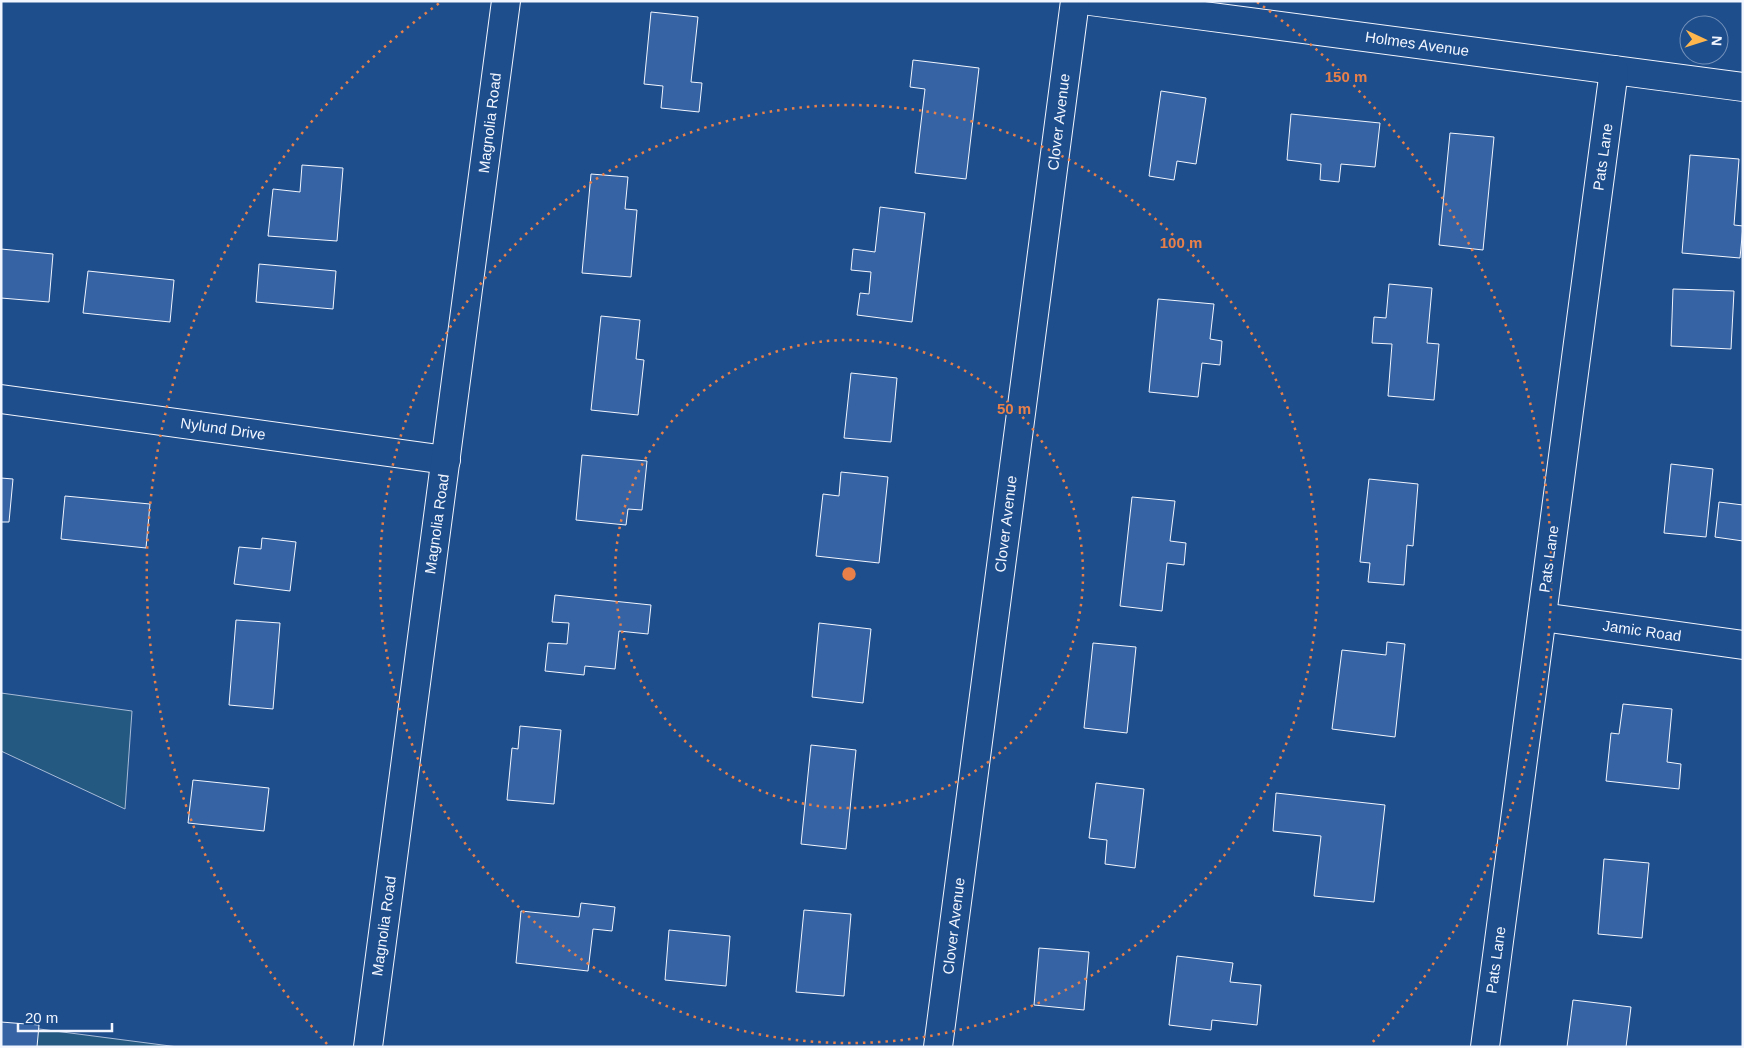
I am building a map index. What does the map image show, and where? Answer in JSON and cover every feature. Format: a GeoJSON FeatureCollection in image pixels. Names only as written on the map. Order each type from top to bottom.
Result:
{"type":"FeatureCollection","features":[{"type":"Feature","properties":{"kind":"street","name":"Magnolia Road"},"geometry":{"type":"LineString","coordinates":[[368,1047],[506,1]]}},
{"type":"Feature","properties":{"kind":"street","name":"Clover Avenue"},"geometry":{"type":"LineString","coordinates":[[938,1047],[1074,1]]}},
{"type":"Feature","properties":{"kind":"street","name":"Holmes Avenue"},"geometry":{"type":"LineString","coordinates":[[1090,1],[1743,87]]}},
{"type":"Feature","properties":{"kind":"street","name":"Pats Lane"},"geometry":{"type":"LineString","coordinates":[[1485,1047],[1614,70]]}},
{"type":"Feature","properties":{"kind":"street","name":"Nylund Drive"},"geometry":{"type":"LineString","coordinates":[[1,399],[446,460]]}},
{"type":"Feature","properties":{"kind":"street","name":"Jamic Road"},"geometry":{"type":"LineString","coordinates":[[1542,617],[1743,645]]}},
{"type":"Feature","properties":{"kind":"shaded area"},"geometry":{"type":"Polygon","coordinates":[[[1,693],[132,711],[125,809],[1,751],[1,693]]]}},
{"type":"Feature","properties":{"kind":"shaded area"},"geometry":{"type":"Polygon","coordinates":[[[1,1024],[178,1047],[1,1047],[1,1024]]]}},
{"type":"Feature","properties":{"kind":"building"},"geometry":{"type":"Polygon","coordinates":[[[651,12],[698,17],[691,82],[702,83],[699,112],[661,108],[663,86],[644,84],[651,12]]]}},
{"type":"Feature","properties":{"kind":"building"},"geometry":{"type":"Polygon","coordinates":[[[913,60],[979,68],[966,179],[915,173],[925,89],[910,87],[913,60]]]}},
{"type":"Feature","properties":{"kind":"building"},"geometry":{"type":"Polygon","coordinates":[[[1161,91],[1206,98],[1196,164],[1177,161],[1174,180],[1149,176],[1161,91]]]}},
{"type":"Feature","properties":{"kind":"building"},"geometry":{"type":"Polygon","coordinates":[[[1291,114],[1380,123],[1375,167],[1341,164],[1339,182],[1320,180],[1321,164],[1287,160],[1291,114]]]}},
{"type":"Feature","properties":{"kind":"building"},"geometry":{"type":"Polygon","coordinates":[[[1450,133],[1494,137],[1483,250],[1439,245],[1450,133]]]}},
{"type":"Feature","properties":{"kind":"building"},"geometry":{"type":"Polygon","coordinates":[[[1690,155],[1739,159],[1734,225],[1743,226],[1740,258],[1682,253],[1690,155]]]}},
{"type":"Feature","properties":{"kind":"building"},"geometry":{"type":"Polygon","coordinates":[[[302,165],[343,168],[337,241],[268,236],[273,189],[300,192],[302,165]]]}},
{"type":"Feature","properties":{"kind":"building"},"geometry":{"type":"Polygon","coordinates":[[[591,174],[628,177],[625,209],[637,210],[631,277],[582,273],[591,174]]]}},
{"type":"Feature","properties":{"kind":"building"},"geometry":{"type":"Polygon","coordinates":[[[880,207],[925,213],[912,322],[857,315],[860,293],[869,294],[871,272],[851,270],[853,249],[875,252],[880,207]]]}},
{"type":"Feature","properties":{"kind":"building"},"geometry":{"type":"Polygon","coordinates":[[[1,249],[53,254],[49,302],[1,298],[1,249]]]}},
{"type":"Feature","properties":{"kind":"building"},"geometry":{"type":"Polygon","coordinates":[[[259,264],[336,271],[333,309],[256,302],[259,264]]]}},
{"type":"Feature","properties":{"kind":"building"},"geometry":{"type":"Polygon","coordinates":[[[88,271],[174,280],[170,322],[83,313],[88,271]]]}},
{"type":"Feature","properties":{"kind":"building"},"geometry":{"type":"Polygon","coordinates":[[[1389,284],[1432,288],[1427,343],[1439,344],[1434,400],[1388,396],[1392,344],[1372,343],[1374,317],[1386,318],[1389,284]]]}},
{"type":"Feature","properties":{"kind":"building"},"geometry":{"type":"Polygon","coordinates":[[[1673,289],[1734,291],[1731,349],[1671,346],[1673,289]]]}},
{"type":"Feature","properties":{"kind":"building"},"geometry":{"type":"Polygon","coordinates":[[[1158,299],[1214,304],[1210,339],[1222,341],[1220,365],[1202,363],[1198,397],[1149,392],[1158,299]]]}},
{"type":"Feature","properties":{"kind":"building"},"geometry":{"type":"Polygon","coordinates":[[[601,316],[640,320],[636,359],[644,360],[638,415],[591,410],[601,316]]]}},
{"type":"Feature","properties":{"kind":"building"},"geometry":{"type":"Polygon","coordinates":[[[851,373],[897,378],[891,442],[844,438],[851,373]]]}},
{"type":"Feature","properties":{"kind":"building"},"geometry":{"type":"Polygon","coordinates":[[[582,455],[647,461],[642,510],[628,509],[626,525],[576,520],[582,455]]]}},
{"type":"Feature","properties":{"kind":"building"},"geometry":{"type":"Polygon","coordinates":[[[1671,464],[1713,469],[1706,537],[1664,533],[1671,464]]]}},
{"type":"Feature","properties":{"kind":"building"},"geometry":{"type":"Polygon","coordinates":[[[841,472],[888,477],[879,563],[816,556],[823,494],[839,496],[841,472]]]}},
{"type":"Feature","properties":{"kind":"building"},"geometry":{"type":"Polygon","coordinates":[[[1,478],[13,479],[9,522],[1,522],[1,478]]]}},
{"type":"Feature","properties":{"kind":"building"},"geometry":{"type":"Polygon","coordinates":[[[1369,479],[1418,484],[1413,546],[1407,545],[1404,585],[1368,582],[1370,563],[1360,562],[1369,479]]]}},
{"type":"Feature","properties":{"kind":"building"},"geometry":{"type":"Polygon","coordinates":[[[65,496],[150,504],[146,548],[61,539],[65,496]]]}},
{"type":"Feature","properties":{"kind":"building"},"geometry":{"type":"Polygon","coordinates":[[[1132,497],[1175,501],[1170,541],[1186,543],[1184,565],[1167,563],[1162,611],[1120,606],[1132,497]]]}},
{"type":"Feature","properties":{"kind":"building"},"geometry":{"type":"Polygon","coordinates":[[[1719,502],[1743,505],[1743,541],[1715,537],[1719,502]]]}},
{"type":"Feature","properties":{"kind":"building"},"geometry":{"type":"Polygon","coordinates":[[[262,538],[296,542],[290,591],[234,584],[239,547],[261,549],[262,538]]]}},
{"type":"Feature","properties":{"kind":"building"},"geometry":{"type":"Polygon","coordinates":[[[555,595],[651,605],[648,634],[619,631],[615,669],[585,666],[584,675],[545,671],[548,643],[567,644],[569,623],[552,622],[555,595]]]}},
{"type":"Feature","properties":{"kind":"building"},"geometry":{"type":"Polygon","coordinates":[[[236,620],[280,623],[273,709],[229,705],[236,620]]]}},
{"type":"Feature","properties":{"kind":"building"},"geometry":{"type":"Polygon","coordinates":[[[819,623],[871,629],[863,703],[812,697],[819,623]]]}},
{"type":"Feature","properties":{"kind":"building"},"geometry":{"type":"Polygon","coordinates":[[[1387,642],[1405,644],[1395,737],[1332,729],[1342,650],[1386,655],[1387,642]]]}},
{"type":"Feature","properties":{"kind":"building"},"geometry":{"type":"Polygon","coordinates":[[[1093,643],[1136,647],[1127,733],[1084,728],[1093,643]]]}},
{"type":"Feature","properties":{"kind":"building"},"geometry":{"type":"Polygon","coordinates":[[[1623,704],[1672,709],[1667,762],[1681,764],[1679,789],[1606,781],[1611,733],[1619,734],[1623,704]]]}},
{"type":"Feature","properties":{"kind":"building"},"geometry":{"type":"Polygon","coordinates":[[[520,726],[561,730],[554,804],[507,800],[512,748],[518,749],[520,726]]]}},
{"type":"Feature","properties":{"kind":"building"},"geometry":{"type":"Polygon","coordinates":[[[811,745],[856,750],[846,849],[801,844],[811,745]]]}},
{"type":"Feature","properties":{"kind":"building"},"geometry":{"type":"Polygon","coordinates":[[[193,780],[269,788],[264,831],[188,823],[193,780]]]}},
{"type":"Feature","properties":{"kind":"building"},"geometry":{"type":"Polygon","coordinates":[[[1096,783],[1144,789],[1135,868],[1105,864],[1107,840],[1089,838],[1096,783]]]}},
{"type":"Feature","properties":{"kind":"building"},"geometry":{"type":"Polygon","coordinates":[[[1276,793],[1385,805],[1374,902],[1314,896],[1321,836],[1273,831],[1276,793]]]}},
{"type":"Feature","properties":{"kind":"building"},"geometry":{"type":"Polygon","coordinates":[[[1604,859],[1649,863],[1642,938],[1598,934],[1604,859]]]}},
{"type":"Feature","properties":{"kind":"building"},"geometry":{"type":"Polygon","coordinates":[[[581,903],[615,907],[612,931],[593,929],[588,971],[516,963],[521,911],[579,917],[581,903]]]}},
{"type":"Feature","properties":{"kind":"building"},"geometry":{"type":"Polygon","coordinates":[[[804,910],[851,914],[844,996],[796,992],[804,910]]]}},
{"type":"Feature","properties":{"kind":"building"},"geometry":{"type":"Polygon","coordinates":[[[669,930],[730,936],[726,986],[665,980],[669,930]]]}},
{"type":"Feature","properties":{"kind":"building"},"geometry":{"type":"Polygon","coordinates":[[[1039,948],[1089,952],[1084,1010],[1034,1005],[1039,948]]]}},
{"type":"Feature","properties":{"kind":"building"},"geometry":{"type":"Polygon","coordinates":[[[1177,956],[1233,963],[1230,982],[1261,985],[1257,1025],[1212,1020],[1211,1030],[1169,1025],[1177,956]]]}},
{"type":"Feature","properties":{"kind":"building"},"geometry":{"type":"Polygon","coordinates":[[[1573,1000],[1631,1007],[1626,1047],[1567,1047],[1573,1000]]]}},
{"type":"Feature","properties":{"kind":"building"},"geometry":{"type":"Polygon","coordinates":[[[1,1022],[39,1025],[37,1047],[1,1047],[1,1022]]]}}]}
